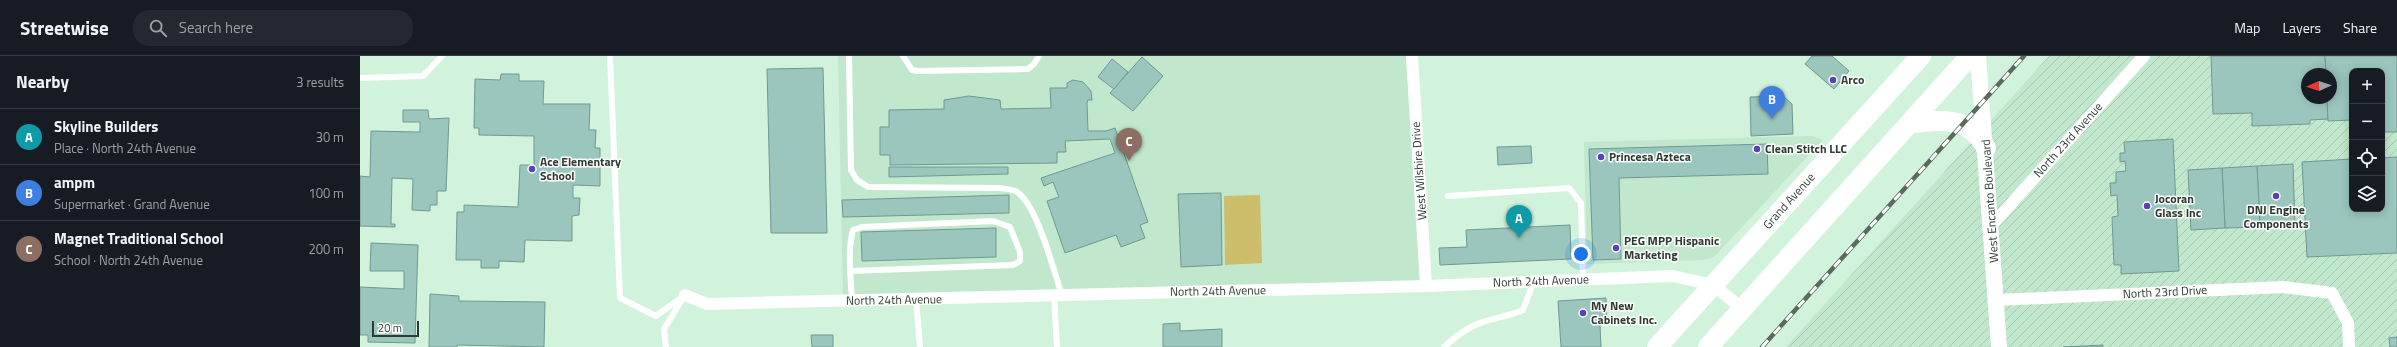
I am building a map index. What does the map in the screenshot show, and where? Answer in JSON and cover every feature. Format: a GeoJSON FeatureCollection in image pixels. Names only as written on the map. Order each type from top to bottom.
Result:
{"type":"FeatureCollection","features":[{"type":"Feature","properties":{"kind":"main road","name":"Grand Avenue"},"geometry":{"type":"LineString","coordinates":[[1657,347],[1921,56]]}},
{"type":"Feature","properties":{"kind":"main road"},"geometry":{"type":"LineString","coordinates":[[1708,347],[1970,56]]}},
{"type":"Feature","properties":{"kind":"main road"},"geometry":{"type":"LineString","coordinates":[[1909,124],[1931,121],[1962,124],[1973,129],[1986,148]]}},
{"type":"Feature","properties":{"kind":"street","name":"West Wilshire Drive"},"geometry":{"type":"LineString","coordinates":[[1412,56],[1426,286]]}},
{"type":"Feature","properties":{"kind":"street","name":"West Encanto Boulevard"},"geometry":{"type":"LineString","coordinates":[[1978,56],[1992,225],[1999,347]]}},
{"type":"Feature","properties":{"kind":"street","name":"North 23rd Avenue"},"geometry":{"type":"LineString","coordinates":[[1992,225],[2144,56]]}},
{"type":"Feature","properties":{"kind":"street","name":"North 24th Avenue"},"geometry":{"type":"LineString","coordinates":[[685,295],[707,304],[1426,286],[1673,276],[1713,285],[1743,309]]}},
{"type":"Feature","properties":{"kind":"street","name":"North 23rd Drive"},"geometry":{"type":"LineString","coordinates":[[1997,300],[2284,287],[2332,293],[2348,323],[2349,347]]}},
{"type":"Feature","properties":{"kind":"lane"},"geometry":{"type":"LineString","coordinates":[[360,78],[423,76],[442,56]]}},
{"type":"Feature","properties":{"kind":"lane"},"geometry":{"type":"LineString","coordinates":[[610,56],[620,298],[656,316],[685,295]]}},
{"type":"Feature","properties":{"kind":"lane"},"geometry":{"type":"LineString","coordinates":[[849,56],[851,170],[857,180],[868,187],[999,188],[1017,192],[1028,202],[1041,231],[1058,295],[1057,347]]}},
{"type":"Feature","properties":{"kind":"lane"},"geometry":{"type":"LineString","coordinates":[[903,56],[912,70],[918,71],[1028,69],[1034,64],[1038,56]]}},
{"type":"Feature","properties":{"kind":"lane"},"geometry":{"type":"LineString","coordinates":[[1448,196],[1569,188],[1581,203],[1583,280]]}},
{"type":"Feature","properties":{"kind":"lane"},"geometry":{"type":"LineString","coordinates":[[851,271],[1013,265],[1020,261],[1020,252],[1010,227],[993,221],[862,226],[853,230],[851,237],[851,271],[852,301]]}},
{"type":"Feature","properties":{"kind":"lane"},"geometry":{"type":"LineString","coordinates":[[1444,347],[1456,336],[1483,322],[1507,317],[1523,310],[1534,281]]}},
{"type":"Feature","properties":{"kind":"lane"},"geometry":{"type":"LineString","coordinates":[[666,347],[664,329],[685,295]]}},
{"type":"Feature","properties":{"kind":"lane"},"geometry":{"type":"LineString","coordinates":[[916,299],[920,347]]}},
{"type":"Feature","properties":{"kind":"shaded area"},"geometry":{"type":"Polygon","coordinates":[[[838,56],[1412,56],[1426,286],[843,301],[838,56]]]}},
{"type":"Feature","properties":{"kind":"shaded area"},"geometry":{"type":"Polygon","coordinates":[[[2049,56],[2397,56],[2397,347],[1786,347],[2049,56]]]}},
{"type":"Feature","properties":{"kind":"shaded area"},"geometry":{"type":"Polygon","coordinates":[[[1812,136],[1823,140],[1714,257],[1704,260],[1587,264],[1584,142],[1812,136]]]}},
{"type":"Feature","properties":{"kind":"shaded area"},"geometry":{"type":"Polygon","coordinates":[[[1260,195],[1262,263],[1225,265],[1224,196],[1260,195]]]}},
{"type":"Feature","properties":{"kind":"building","name":"Arco"},"geometry":{"type":"Polygon","coordinates":[[[1812,56],[1832,56],[1849,71],[1834,89],[1805,64],[1812,56]]]}},
{"type":"Feature","properties":{"kind":"building"},"geometry":{"type":"Polygon","coordinates":[[[2211,56],[2325,56],[2326,68],[2301,68],[2301,104],[2327,104],[2328,119],[2310,120],[2310,124],[2252,126],[2252,113],[2213,114],[2211,56]]]}},
{"type":"Feature","properties":{"kind":"building"},"geometry":{"type":"Polygon","coordinates":[[[2325,56],[2397,56],[2397,132],[2385,132],[2385,68],[2349,68],[2349,120],[2328,121],[2327,104],[2337,104],[2337,68],[2326,68],[2325,56]]]}},
{"type":"Feature","properties":{"kind":"building"},"geometry":{"type":"Polygon","coordinates":[[[1142,57],[1163,76],[1133,111],[1110,93],[1142,57]]]}},
{"type":"Feature","properties":{"kind":"building"},"geometry":{"type":"Polygon","coordinates":[[[1112,59],[1128,72],[1114,89],[1098,77],[1112,59]]]}},
{"type":"Feature","properties":{"kind":"building"},"geometry":{"type":"Polygon","coordinates":[[[823,68],[827,233],[771,233],[767,69],[823,68]]]}},
{"type":"Feature","properties":{"kind":"building"},"geometry":{"type":"Polygon","coordinates":[[[501,74],[519,74],[519,81],[544,81],[543,104],[590,104],[589,130],[596,130],[595,148],[600,148],[600,186],[573,185],[573,198],[580,198],[579,215],[572,216],[572,241],[525,240],[524,262],[499,261],[499,268],[481,268],[481,260],[456,260],[457,212],[464,212],[464,205],[518,207],[520,165],[534,165],[534,136],[479,135],[479,128],[474,128],[475,79],[500,80],[501,74]]]}},
{"type":"Feature","properties":{"kind":"building"},"geometry":{"type":"Polygon","coordinates":[[[1073,80],[1083,82],[1091,91],[1092,100],[1088,100],[1087,103],[1088,131],[1106,131],[1115,128],[1148,222],[1140,225],[1145,238],[1121,247],[1116,235],[1065,253],[1047,201],[1059,197],[1053,182],[1044,186],[1041,178],[1115,153],[1110,139],[1065,141],[1066,152],[1057,152],[1057,163],[890,165],[890,155],[880,155],[880,127],[889,127],[889,110],[944,109],[944,100],[969,96],[1000,100],[1001,109],[1051,108],[1050,88],[1067,88],[1067,83],[1073,80]]]}},
{"type":"Feature","properties":{"kind":"building"},"geometry":{"type":"Polygon","coordinates":[[[1783,96],[1792,104],[1793,134],[1751,136],[1750,97],[1783,96]]]}},
{"type":"Feature","properties":{"kind":"building"},"geometry":{"type":"Polygon","coordinates":[[[403,110],[428,110],[429,119],[449,118],[446,191],[437,191],[437,205],[430,205],[430,211],[412,210],[413,179],[392,178],[391,224],[395,224],[395,227],[360,226],[360,176],[370,177],[371,131],[420,132],[420,122],[403,122],[403,110]]]}},
{"type":"Feature","properties":{"kind":"building","name":"Jocoran Glass Inc"},"geometry":{"type":"Polygon","coordinates":[[[2173,139],[2179,271],[2121,274],[2121,265],[2114,265],[2112,217],[2118,216],[2117,195],[2111,196],[2110,183],[2116,183],[2116,172],[2126,171],[2125,161],[2120,162],[2120,153],[2125,153],[2124,142],[2173,139]]]}},
{"type":"Feature","properties":{"kind":"building"},"geometry":{"type":"Polygon","coordinates":[[[1767,144],[1768,174],[1619,178],[1621,259],[1593,260],[1589,149],[1767,144]]]}},
{"type":"Feature","properties":{"kind":"building"},"geometry":{"type":"Polygon","coordinates":[[[1531,146],[1532,163],[1498,165],[1497,147],[1531,146]]]}},
{"type":"Feature","properties":{"kind":"building"},"geometry":{"type":"Polygon","coordinates":[[[2397,157],[2397,253],[2307,257],[2302,162],[2349,159],[2349,212],[2385,212],[2385,158],[2397,157]]]}},
{"type":"Feature","properties":{"kind":"building","name":"DNJ Engine Components"},"geometry":{"type":"Polygon","coordinates":[[[2293,164],[2295,225],[2260,227],[2257,166],[2293,164]]]}},
{"type":"Feature","properties":{"kind":"building"},"geometry":{"type":"Polygon","coordinates":[[[2257,166],[2260,227],[2225,228],[2222,168],[2257,166]]]}},
{"type":"Feature","properties":{"kind":"building"},"geometry":{"type":"Polygon","coordinates":[[[889,167],[1008,167],[1008,174],[889,177],[889,167]]]}},
{"type":"Feature","properties":{"kind":"building"},"geometry":{"type":"Polygon","coordinates":[[[2222,168],[2225,228],[2191,230],[2188,170],[2222,168]]]}},
{"type":"Feature","properties":{"kind":"building"},"geometry":{"type":"Polygon","coordinates":[[[1221,193],[1222,265],[1181,267],[1178,194],[1221,193]]]}},
{"type":"Feature","properties":{"kind":"building"},"geometry":{"type":"Polygon","coordinates":[[[1009,195],[1009,213],[843,217],[842,200],[1009,195]]]}},
{"type":"Feature","properties":{"kind":"building"},"geometry":{"type":"Polygon","coordinates":[[[1570,225],[1571,259],[1440,265],[1439,248],[1467,247],[1466,230],[1570,225]]]}},
{"type":"Feature","properties":{"kind":"building"},"geometry":{"type":"Polygon","coordinates":[[[996,228],[996,257],[862,261],[861,232],[996,228]]]}},
{"type":"Feature","properties":{"kind":"building"},"geometry":{"type":"Polygon","coordinates":[[[371,243],[418,245],[415,343],[368,342],[368,335],[360,335],[360,287],[404,289],[404,271],[370,271],[371,243]]]}},
{"type":"Feature","properties":{"kind":"building"},"geometry":{"type":"Polygon","coordinates":[[[430,294],[459,296],[459,301],[545,302],[544,347],[457,345],[457,347],[429,347],[430,294]]]}},
{"type":"Feature","properties":{"kind":"building","name":"My New Cabinets Inc."},"geometry":{"type":"Polygon","coordinates":[[[1606,298],[1607,324],[1600,325],[1601,347],[1561,347],[1558,301],[1606,298]]]}},
{"type":"Feature","properties":{"kind":"building"},"geometry":{"type":"Polygon","coordinates":[[[1180,323],[1180,331],[1222,329],[1222,347],[1163,347],[1163,324],[1180,323]]]}},
{"type":"Feature","properties":{"kind":"building"},"geometry":{"type":"Polygon","coordinates":[[[811,335],[833,335],[833,347],[812,347],[811,335]]]}},
{"type":"Feature","properties":{"kind":"building"},"geometry":{"type":"Polygon","coordinates":[[[2397,337],[2397,347],[2390,347],[2389,338],[2397,337]]]}},
{"type":"Feature","properties":{"kind":"building"},"geometry":{"type":"Polygon","coordinates":[[[2103,345],[2103,347],[2063,347],[2103,345]]]}},
{"type":"Feature","properties":{"kind":"railway"},"geometry":{"type":"LineString","coordinates":[[1762,347],[2024,56]]}},
{"type":"Feature","properties":{"kind":"place","name":"Arco"},"geometry":{"type":"Point","coordinates":[1833,80]}},
{"type":"Feature","properties":{"kind":"place","name":"ampm"},"geometry":{"type":"Point","coordinates":[1772,119]}},
{"type":"Feature","properties":{"kind":"place","name":"Clean Stitch LLC"},"geometry":{"type":"Point","coordinates":[1757,149]}},
{"type":"Feature","properties":{"kind":"place","name":"Princesa Azteca"},"geometry":{"type":"Point","coordinates":[1601,157]}},
{"type":"Feature","properties":{"kind":"place","name":"Magnet Traditional School"},"geometry":{"type":"Point","coordinates":[1129,161]}},
{"type":"Feature","properties":{"kind":"place","name":"Ace Elementary School"},"geometry":{"type":"Point","coordinates":[532,169]}},
{"type":"Feature","properties":{"kind":"place","name":"DNJ Engine Components"},"geometry":{"type":"Point","coordinates":[2276,196]}},
{"type":"Feature","properties":{"kind":"place","name":"Jocoran Glass Inc"},"geometry":{"type":"Point","coordinates":[2147,206]}},
{"type":"Feature","properties":{"kind":"place","name":"Skyline Builders"},"geometry":{"type":"Point","coordinates":[1519,238]}},
{"type":"Feature","properties":{"kind":"place","name":"PEG MPP Hispanic Marketing"},"geometry":{"type":"Point","coordinates":[1616,248]}},
{"type":"Feature","properties":{"kind":"place","name":"My New Cabinets Inc."},"geometry":{"type":"Point","coordinates":[1583,313]}}]}
